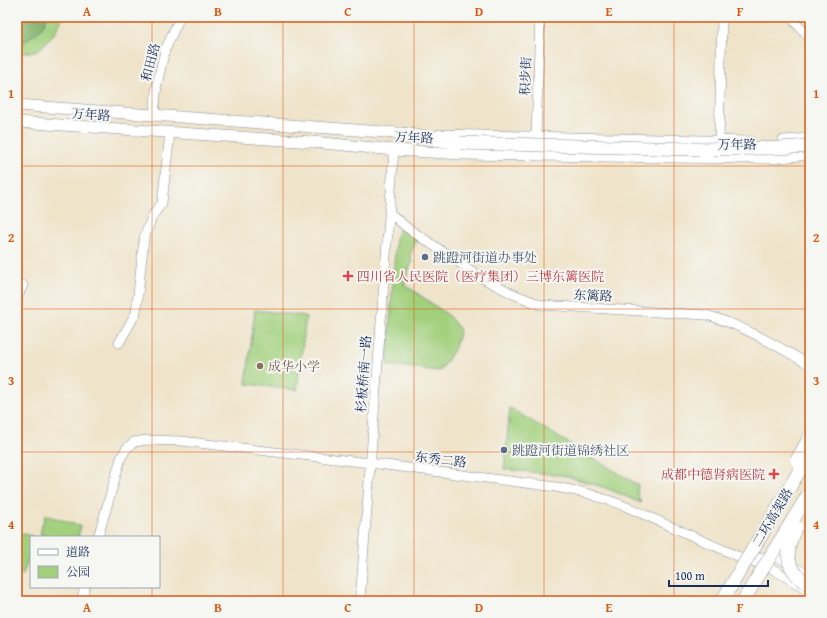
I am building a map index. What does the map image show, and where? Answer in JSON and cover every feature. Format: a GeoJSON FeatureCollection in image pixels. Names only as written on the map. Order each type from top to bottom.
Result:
{"type":"FeatureCollection","features":[{"type":"Feature","properties":{"kind":"highway"},"geometry":{"type":"LineString","coordinates":[[401,134],[460,143],[692,149],[810,146]]}},
{"type":"Feature","properties":{"kind":"highway"},"geometry":{"type":"LineString","coordinates":[[742,563],[756,529],[810,438]]}},
{"type":"Feature","properties":{"kind":"highway","name":"二环高架路"},"geometry":{"type":"LineString","coordinates":[[722,601],[742,563],[810,453]]}},
{"type":"Feature","properties":{"kind":"highway","name":"二环高架路"},"geometry":{"type":"LineString","coordinates":[[743,601],[810,492]]}},
{"type":"Feature","properties":{"kind":"highway"},"geometry":{"type":"LineString","coordinates":[[810,500],[790,540],[788,554],[789,563],[795,573],[810,585]]}},
{"type":"Feature","properties":{"kind":"main road","name":"万年路"},"geometry":{"type":"LineString","coordinates":[[17,105],[401,134],[719,142],[771,142],[810,139]]}},
{"type":"Feature","properties":{"kind":"main road","name":"万年路"},"geometry":{"type":"LineString","coordinates":[[17,122],[313,142],[394,150],[463,154],[676,158],[770,158],[810,154]]}},
{"type":"Feature","properties":{"kind":"main road"},"geometry":{"type":"LineString","coordinates":[[676,141],[683,143],[687,150],[682,156],[676,158]]}},
{"type":"Feature","properties":{"kind":"main road"},"geometry":{"type":"LineString","coordinates":[[717,601],[742,563],[810,448]]}},
{"type":"Feature","properties":{"kind":"main road"},"geometry":{"type":"LineString","coordinates":[[748,601],[810,496]]}},
{"type":"Feature","properties":{"kind":"street","name":"和田路"},"geometry":{"type":"LineString","coordinates":[[154,115],[157,84],[165,50],[180,17]]}},
{"type":"Feature","properties":{"kind":"street","name":"积步街"},"geometry":{"type":"LineString","coordinates":[[536,137],[540,17]]}},
{"type":"Feature","properties":{"kind":"street"},"geometry":{"type":"LineString","coordinates":[[719,142],[722,17]]}},
{"type":"Feature","properties":{"kind":"street"},"geometry":{"type":"LineString","coordinates":[[790,17],[810,38]]}},
{"type":"Feature","properties":{"kind":"street"},"geometry":{"type":"LineString","coordinates":[[119,344],[136,313],[144,238],[153,215],[162,203],[170,133]]}},
{"type":"Feature","properties":{"kind":"street","name":"杉板桥南一路"},"geometry":{"type":"LineString","coordinates":[[360,601],[394,150]]}},
{"type":"Feature","properties":{"kind":"street","name":"东篱路"},"geometry":{"type":"LineString","coordinates":[[389,212],[406,227],[482,278],[513,294],[541,305],[706,315],[750,331],[810,365]]}},
{"type":"Feature","properties":{"kind":"street"},"geometry":{"type":"LineString","coordinates":[[17,299],[23,285]]}},
{"type":"Feature","properties":{"kind":"street","name":"东秀二路"},"geometry":{"type":"LineString","coordinates":[[98,536],[121,458],[126,449],[134,442],[147,440],[181,441],[370,463],[556,487],[586,493],[620,504],[742,563],[769,567],[810,591]]}},
{"type":"Feature","properties":{"kind":"street"},"geometry":{"type":"LineString","coordinates":[[742,563],[775,556],[810,576]]}},
{"type":"Feature","properties":{"kind":"street"},"geometry":{"type":"LineString","coordinates":[[81,601],[85,588]]}},
{"type":"Feature","properties":{"kind":"green space"},"geometry":{"type":"Polygon","coordinates":[[[17,17],[63,17],[52,37],[37,51],[17,54],[17,17]]]}},
{"type":"Feature","properties":{"kind":"green space"},"geometry":{"type":"Polygon","coordinates":[[[17,17],[47,17],[42,28],[24,42],[17,39],[17,17]]]}},
{"type":"Feature","properties":{"kind":"green space"},"geometry":{"type":"Polygon","coordinates":[[[399,229],[403,230],[417,240],[410,254],[412,262],[404,284],[448,315],[460,330],[454,350],[440,371],[387,365],[396,236],[399,229]]]}},
{"type":"Feature","properties":{"kind":"green space"},"geometry":{"type":"Polygon","coordinates":[[[255,310],[306,316],[297,390],[246,384],[255,310]]]}},
{"type":"Feature","properties":{"kind":"green space"},"geometry":{"type":"Polygon","coordinates":[[[510,408],[638,485],[637,492],[641,503],[606,488],[567,476],[504,469],[510,408]]]}},
{"type":"Feature","properties":{"kind":"green space"},"geometry":{"type":"Polygon","coordinates":[[[45,515],[81,526],[78,536],[47,536],[40,534],[45,515]]]}},
{"type":"Feature","properties":{"kind":"green space"},"geometry":{"type":"Polygon","coordinates":[[[17,532],[31,536],[30,554],[23,575],[17,573],[17,532]]]}},
{"type":"Feature","properties":{"kind":"place","name":"跳蹬河街道办事处"},"geometry":{"type":"Point","coordinates":[425,257]}},
{"type":"Feature","properties":{"kind":"place","name":"四川省人民医院（医疗集团）三博东篱医院"},"geometry":{"type":"Point","coordinates":[348,276]}},
{"type":"Feature","properties":{"kind":"place","name":"成华小学"},"geometry":{"type":"Point","coordinates":[260,366]}},
{"type":"Feature","properties":{"kind":"place","name":"跳蹬河街道锦绣社区"},"geometry":{"type":"Point","coordinates":[504,450]}},
{"type":"Feature","properties":{"kind":"place","name":"成都中德肾病医院"},"geometry":{"type":"Point","coordinates":[774,474]}}]}
